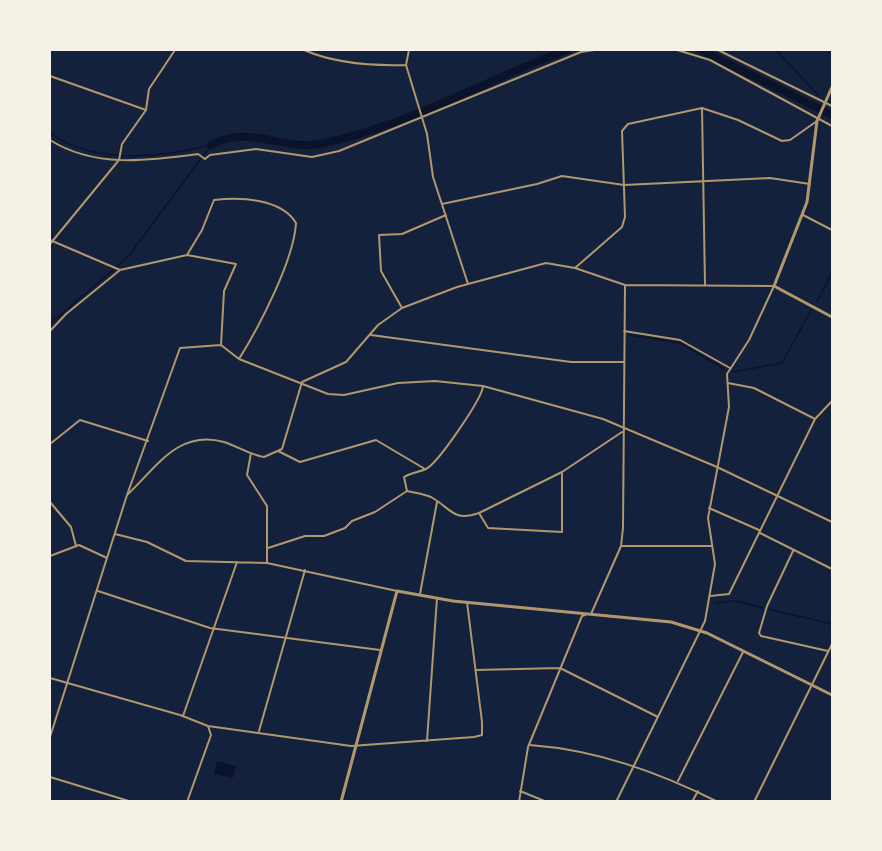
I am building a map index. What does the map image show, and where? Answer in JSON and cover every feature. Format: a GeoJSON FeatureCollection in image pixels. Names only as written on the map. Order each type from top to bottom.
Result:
{"type":"FeatureCollection","features":[{"type":"Feature","properties":{"kind":"street"},"geometry":{"type":"LineString","coordinates":[[119,270],[50,242],[119,160],[119,152],[146,110],[149,89],[175,50]]}},
{"type":"Feature","properties":{"kind":"street"},"geometry":{"type":"LineString","coordinates":[[304,50],[326,57],[385,66],[406,65]]}},
{"type":"Feature","properties":{"kind":"street"},"geometry":{"type":"LineString","coordinates":[[409,50],[406,65],[422,118],[433,177],[468,284]]}},
{"type":"Feature","properties":{"kind":"street"},"geometry":{"type":"LineString","coordinates":[[50,140],[77,154],[119,160],[199,155],[203,158],[256,149],[312,157],[339,152],[570,57],[594,50]]}},
{"type":"Feature","properties":{"kind":"street"},"geometry":{"type":"LineString","coordinates":[[677,50],[710,60],[832,126]]}},
{"type":"Feature","properties":{"kind":"street"},"geometry":{"type":"LineString","coordinates":[[718,50],[832,106]]}},
{"type":"Feature","properties":{"kind":"street"},"geometry":{"type":"LineString","coordinates":[[50,76],[146,110]]}},
{"type":"Feature","properties":{"kind":"street"},"geometry":{"type":"LineString","coordinates":[[616,801],[702,630],[715,564],[709,508],[729,408],[730,368],[749,340],[774,286],[802,214],[810,184],[818,118],[831,95],[832,87]]}},
{"type":"Feature","properties":{"kind":"street"},"geometry":{"type":"LineString","coordinates":[[575,268],[622,227],[625,217],[622,131],[628,124],[702,108],[738,120],[782,141],[790,140],[818,118]]}},
{"type":"Feature","properties":{"kind":"street"},"geometry":{"type":"LineString","coordinates":[[702,108],[705,285]]}},
{"type":"Feature","properties":{"kind":"street"},"geometry":{"type":"LineString","coordinates":[[442,204],[537,184],[562,176],[624,185],[770,178],[810,184]]}},
{"type":"Feature","properties":{"kind":"street"},"geometry":{"type":"LineString","coordinates":[[187,255],[202,230],[213,200],[245,199],[264,203],[286,212],[296,223],[295,237],[284,265],[258,326],[239,359]]}},
{"type":"Feature","properties":{"kind":"street"},"geometry":{"type":"LineString","coordinates":[[802,214],[832,230]]}},
{"type":"Feature","properties":{"kind":"street"},"geometry":{"type":"LineString","coordinates":[[402,308],[381,271],[379,235],[402,234],[446,215]]}},
{"type":"Feature","properties":{"kind":"street"},"geometry":{"type":"LineString","coordinates":[[50,331],[66,314],[119,270],[187,255],[236,264],[224,291],[221,345]]}},
{"type":"Feature","properties":{"kind":"street"},"geometry":{"type":"LineString","coordinates":[[302,382],[344,364],[378,325],[402,308],[468,284],[546,263],[575,268],[625,285],[774,286],[832,317]]}},
{"type":"Feature","properties":{"kind":"street"},"geometry":{"type":"LineString","coordinates":[[593,613],[621,546],[625,285]]}},
{"type":"Feature","properties":{"kind":"street"},"geometry":{"type":"LineString","coordinates":[[623,331],[680,340],[730,368]]}},
{"type":"Feature","properties":{"kind":"street"},"geometry":{"type":"LineString","coordinates":[[371,335],[571,362],[624,362]]}},
{"type":"Feature","properties":{"kind":"street"},"geometry":{"type":"LineString","coordinates":[[50,737],[127,495],[180,348],[221,345],[239,359],[270,373],[335,395],[418,381],[483,386],[623,426],[717,466],[832,522]]}},
{"type":"Feature","properties":{"kind":"street"},"geometry":{"type":"LineString","coordinates":[[127,495],[175,447],[186,441],[216,440],[264,457],[282,449],[302,382]]}},
{"type":"Feature","properties":{"kind":"street"},"geometry":{"type":"LineString","coordinates":[[728,383],[754,388],[815,419]]}},
{"type":"Feature","properties":{"kind":"street"},"geometry":{"type":"LineString","coordinates":[[407,491],[404,477],[415,470],[425,469],[442,454],[483,391],[483,386]]}},
{"type":"Feature","properties":{"kind":"street"},"geometry":{"type":"LineString","coordinates":[[710,596],[729,594],[815,419],[832,401]]}},
{"type":"Feature","properties":{"kind":"street"},"geometry":{"type":"LineString","coordinates":[[50,444],[80,420],[148,441]]}},
{"type":"Feature","properties":{"kind":"street"},"geometry":{"type":"LineString","coordinates":[[268,548],[305,536],[324,536],[345,528],[352,521],[375,512],[407,491],[431,498],[458,516],[466,517],[480,513],[562,472],[623,432]]}},
{"type":"Feature","properties":{"kind":"street"},"geometry":{"type":"LineString","coordinates":[[278,451],[300,462],[376,440],[425,469]]}},
{"type":"Feature","properties":{"kind":"street"},"geometry":{"type":"LineString","coordinates":[[251,453],[247,476],[267,506],[267,563]]}},
{"type":"Feature","properties":{"kind":"street"},"geometry":{"type":"LineString","coordinates":[[480,513],[488,528],[562,532],[562,472]]}},
{"type":"Feature","properties":{"kind":"street"},"geometry":{"type":"LineString","coordinates":[[50,502],[71,527],[76,546]]}},
{"type":"Feature","properties":{"kind":"street"},"geometry":{"type":"LineString","coordinates":[[420,594],[437,502]]}},
{"type":"Feature","properties":{"kind":"street"},"geometry":{"type":"LineString","coordinates":[[709,508],[832,569]]}},
{"type":"Feature","properties":{"kind":"street"},"geometry":{"type":"LineString","coordinates":[[115,534],[147,542],[186,561],[267,563],[437,598],[671,622],[702,630],[832,695]]}},
{"type":"Feature","properties":{"kind":"street"},"geometry":{"type":"LineString","coordinates":[[50,556],[76,546],[107,558]]}},
{"type":"Feature","properties":{"kind":"street"},"geometry":{"type":"LineString","coordinates":[[621,546],[712,546]]}},
{"type":"Feature","properties":{"kind":"street"},"geometry":{"type":"LineString","coordinates":[[794,551],[767,606],[759,633],[761,636],[829,652]]}},
{"type":"Feature","properties":{"kind":"street"},"geometry":{"type":"LineString","coordinates":[[183,716],[237,562]]}},
{"type":"Feature","properties":{"kind":"street"},"geometry":{"type":"LineString","coordinates":[[259,731],[305,570]]}},
{"type":"Feature","properties":{"kind":"street"},"geometry":{"type":"LineString","coordinates":[[98,591],[215,628],[286,635],[381,650]]}},
{"type":"Feature","properties":{"kind":"street"},"geometry":{"type":"LineString","coordinates":[[341,801],[397,591]]}},
{"type":"Feature","properties":{"kind":"street"},"geometry":{"type":"LineString","coordinates":[[427,741],[437,598]]}},
{"type":"Feature","properties":{"kind":"street"},"geometry":{"type":"LineString","coordinates":[[50,678],[183,716],[208,726],[259,731],[355,746],[482,735],[467,602]]}},
{"type":"Feature","properties":{"kind":"street"},"geometry":{"type":"LineString","coordinates":[[519,801],[529,745],[582,615],[593,613]]}},
{"type":"Feature","properties":{"kind":"street"},"geometry":{"type":"LineString","coordinates":[[754,801],[832,644]]}},
{"type":"Feature","properties":{"kind":"street"},"geometry":{"type":"LineString","coordinates":[[678,781],[744,651]]}},
{"type":"Feature","properties":{"kind":"street"},"geometry":{"type":"LineString","coordinates":[[476,670],[560,668],[658,717]]}},
{"type":"Feature","properties":{"kind":"street"},"geometry":{"type":"LineString","coordinates":[[187,801],[210,735],[208,726]]}},
{"type":"Feature","properties":{"kind":"street"},"geometry":{"type":"LineString","coordinates":[[529,745],[599,756],[633,766],[678,781],[718,801]]}},
{"type":"Feature","properties":{"kind":"street"},"geometry":{"type":"LineString","coordinates":[[50,777],[132,801]]}},
{"type":"Feature","properties":{"kind":"street"},"geometry":{"type":"LineString","coordinates":[[520,791],[547,801]]}},
{"type":"Feature","properties":{"kind":"street"},"geometry":{"type":"LineString","coordinates":[[692,801],[698,791]]}},
{"type":"Feature","properties":{"kind":"water"},"geometry":{"type":"Polygon","coordinates":[[[217,761],[236,766],[233,778],[214,774],[217,761]]]}},
{"type":"Feature","properties":{"kind":"waterway"},"geometry":{"type":"LineString","coordinates":[[211,145],[238,137],[306,145],[351,136],[414,115],[567,50]]}},
{"type":"Feature","properties":{"kind":"waterway"},"geometry":{"type":"LineString","coordinates":[[701,50],[832,115]]}},
{"type":"Feature","properties":{"kind":"waterway"},"geometry":{"type":"LineString","coordinates":[[776,50],[818,95]]}},
{"type":"Feature","properties":{"kind":"waterway"},"geometry":{"type":"LineString","coordinates":[[50,133],[87,150],[128,156],[170,153],[211,145]]}},
{"type":"Feature","properties":{"kind":"waterway"},"geometry":{"type":"LineString","coordinates":[[50,324],[128,257],[211,145]]}},
{"type":"Feature","properties":{"kind":"waterway"},"geometry":{"type":"LineString","coordinates":[[817,301],[832,273]]}},
{"type":"Feature","properties":{"kind":"waterway"},"geometry":{"type":"LineString","coordinates":[[732,372],[782,363],[811,310]]}},
{"type":"Feature","properties":{"kind":"waterway"},"geometry":{"type":"LineString","coordinates":[[629,335],[680,343],[724,369]]}},
{"type":"Feature","properties":{"kind":"waterway"},"geometry":{"type":"LineString","coordinates":[[715,603],[735,601],[763,608]]}},
{"type":"Feature","properties":{"kind":"waterway"},"geometry":{"type":"LineString","coordinates":[[768,609],[832,624]]}}]}
